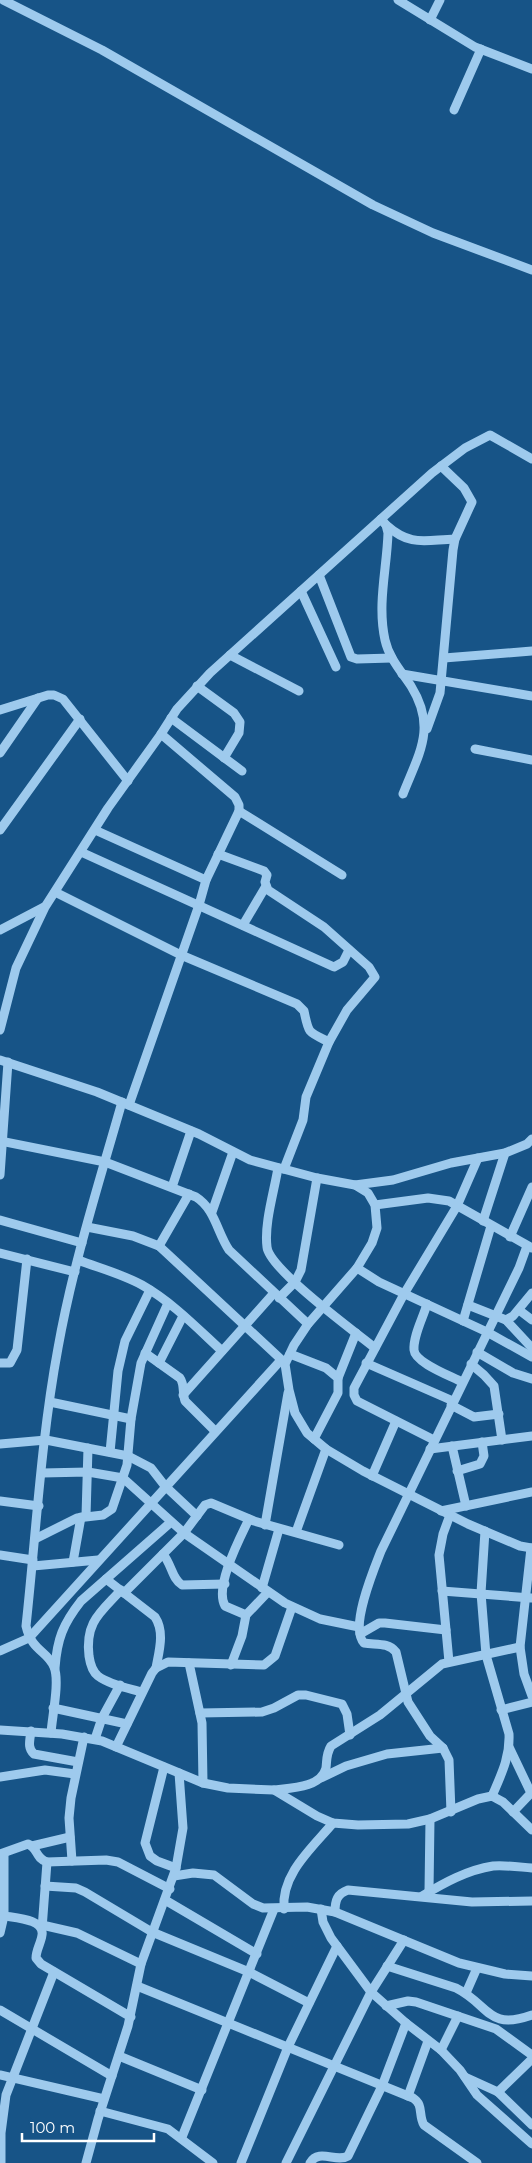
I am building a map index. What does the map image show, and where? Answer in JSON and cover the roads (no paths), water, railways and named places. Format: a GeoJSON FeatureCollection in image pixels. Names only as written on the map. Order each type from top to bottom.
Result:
{"type":"FeatureCollection","features":[{"type":"Feature","properties":{"kind":"street"},"geometry":{"type":"LineString","coordinates":[[398,0],[481,49],[532,69]]}},
{"type":"Feature","properties":{"kind":"street"},"geometry":{"type":"LineString","coordinates":[[430,20],[440,0]]}},
{"type":"Feature","properties":{"kind":"street"},"geometry":{"type":"LineString","coordinates":[[5,1],[102,50],[373,205],[433,233],[532,270]]}},
{"type":"Feature","properties":{"kind":"street"},"geometry":{"type":"LineString","coordinates":[[454,110],[481,49]]}},
{"type":"Feature","properties":{"kind":"street"},"geometry":{"type":"LineString","coordinates":[[0,1030],[16,968],[45,907],[94,830],[161,734],[176,709],[197,686],[320,575],[384,522],[441,466],[464,448],[490,435],[532,459]]}},
{"type":"Feature","properties":{"kind":"street"},"geometry":{"type":"LineString","coordinates":[[403,794],[438,704],[456,539],[472,502],[464,488],[441,466]]}},
{"type":"Feature","properties":{"kind":"street"},"geometry":{"type":"LineString","coordinates":[[384,522],[398,535],[412,541],[456,539]]}},
{"type":"Feature","properties":{"kind":"street"},"geometry":{"type":"LineString","coordinates":[[384,522],[388,540],[382,612],[385,640],[392,658],[417,696],[422,709],[426,731]]}},
{"type":"Feature","properties":{"kind":"street"},"geometry":{"type":"LineString","coordinates":[[320,575],[352,657],[357,659],[392,658]]}},
{"type":"Feature","properties":{"kind":"street"},"geometry":{"type":"LineString","coordinates":[[301,592],[336,667]]}},
{"type":"Feature","properties":{"kind":"street"},"geometry":{"type":"LineString","coordinates":[[444,658],[532,651]]}},
{"type":"Feature","properties":{"kind":"street"},"geometry":{"type":"LineString","coordinates":[[230,655],[299,691]]}},
{"type":"Feature","properties":{"kind":"street"},"geometry":{"type":"LineString","coordinates":[[402,674],[532,696]]}},
{"type":"Feature","properties":{"kind":"street"},"geometry":{"type":"LineString","coordinates":[[197,686],[234,713],[240,722],[239,732],[224,758]]}},
{"type":"Feature","properties":{"kind":"street"},"geometry":{"type":"LineString","coordinates":[[0,710],[54,694],[63,698],[128,781]]}},
{"type":"Feature","properties":{"kind":"street"},"geometry":{"type":"LineString","coordinates":[[0,753],[38,698]]}},
{"type":"Feature","properties":{"kind":"street"},"geometry":{"type":"LineString","coordinates":[[171,718],[242,771]]}},
{"type":"Feature","properties":{"kind":"street"},"geometry":{"type":"LineString","coordinates":[[0,830],[80,720]]}},
{"type":"Feature","properties":{"kind":"street"},"geometry":{"type":"LineString","coordinates":[[55,1668],[29,1638],[26,1626],[50,1402],[58,1347],[86,1227],[105,1162],[125,1103],[182,955],[206,880],[239,811],[239,805],[235,797],[161,734]]}},
{"type":"Feature","properties":{"kind":"street"},"geometry":{"type":"LineString","coordinates":[[475,749],[532,760]]}},
{"type":"Feature","properties":{"kind":"street"},"geometry":{"type":"LineString","coordinates":[[239,811],[342,875]]}},
{"type":"Feature","properties":{"kind":"street"},"geometry":{"type":"LineString","coordinates":[[94,830],[206,880]]}},
{"type":"Feature","properties":{"kind":"street"},"geometry":{"type":"LineString","coordinates":[[81,852],[334,967],[343,962],[350,950]]}},
{"type":"Feature","properties":{"kind":"street"},"geometry":{"type":"LineString","coordinates":[[218,854],[264,871],[266,875],[266,886],[243,925]]}},
{"type":"Feature","properties":{"kind":"street"},"geometry":{"type":"LineString","coordinates":[[266,886],[314,919],[369,967],[375,977],[347,1010],[328,1042],[306,1097],[303,1120],[281,1169],[268,1226],[267,1248],[269,1257],[276,1266],[323,1307],[375,1348]]}},
{"type":"Feature","properties":{"kind":"street"},"geometry":{"type":"LineString","coordinates":[[55,892],[182,955],[297,1004],[304,1011],[308,1030],[328,1042]]}},
{"type":"Feature","properties":{"kind":"street"},"geometry":{"type":"LineString","coordinates":[[0,930],[45,907]]}},
{"type":"Feature","properties":{"kind":"street"},"geometry":{"type":"LineString","coordinates":[[0,1175],[4,1061],[125,1103],[191,1131],[233,1152],[281,1169],[317,1178],[354,1184],[393,1180],[444,1165],[510,1151],[532,1151]]}},
{"type":"Feature","properties":{"kind":"street"},"geometry":{"type":"LineString","coordinates":[[172,1187],[191,1131]]}},
{"type":"Feature","properties":{"kind":"street"},"geometry":{"type":"LineString","coordinates":[[463,1321],[487,1224],[510,1151],[532,1140]]}},
{"type":"Feature","properties":{"kind":"street"},"geometry":{"type":"LineString","coordinates":[[2,1141],[105,1162],[172,1187],[206,1203],[229,1250],[308,1324]]}},
{"type":"Feature","properties":{"kind":"street"},"geometry":{"type":"LineString","coordinates":[[212,1212],[233,1152]]}},
{"type":"Feature","properties":{"kind":"street"},"geometry":{"type":"LineString","coordinates":[[478,1158],[457,1206],[404,1294],[366,1363],[354,1388],[354,1395],[357,1400],[396,1421],[432,1444],[452,1446],[532,1436]]}},
{"type":"Feature","properties":{"kind":"street"},"geometry":{"type":"LineString","coordinates":[[183,1395],[244,1326],[295,1282],[304,1259],[317,1178]]}},
{"type":"Feature","properties":{"kind":"street"},"geometry":{"type":"LineString","coordinates":[[0,1651],[29,1638],[215,1431],[283,1362],[308,1324],[357,1268],[372,1244],[376,1228],[375,1206],[368,1192],[354,1184]]}},
{"type":"Feature","properties":{"kind":"street"},"geometry":{"type":"LineString","coordinates":[[510,1237],[532,1187]]}},
{"type":"Feature","properties":{"kind":"street"},"geometry":{"type":"LineString","coordinates":[[159,1246],[189,1194]]}},
{"type":"Feature","properties":{"kind":"street"},"geometry":{"type":"LineString","coordinates":[[375,1206],[428,1198],[449,1201],[529,1247],[407,1494],[373,1573],[360,1630],[361,1640],[364,1644],[385,1645],[392,1647],[396,1652],[405,1694],[412,1711],[430,1736],[443,1748],[449,1760],[451,1812]]}},
{"type":"Feature","properties":{"kind":"street"},"geometry":{"type":"LineString","coordinates":[[0,1220],[82,1243]]}},
{"type":"Feature","properties":{"kind":"street"},"geometry":{"type":"LineString","coordinates":[[86,1227],[133,1236],[159,1246],[283,1362],[295,1413],[307,1433],[326,1449],[372,1476],[446,1513],[520,1546],[532,1548],[529,1597],[520,1647],[524,1674],[532,1696]]}},
{"type":"Feature","properties":{"kind":"street"},"geometry":{"type":"LineString","coordinates":[[0,1253],[75,1272]]}},
{"type":"Feature","properties":{"kind":"street"},"geometry":{"type":"LineString","coordinates":[[0,1363],[10,1363],[17,1350],[27,1259]]}},
{"type":"Feature","properties":{"kind":"street"},"geometry":{"type":"LineString","coordinates":[[78,1260],[125,1277],[150,1290],[222,1351]]}},
{"type":"Feature","properties":{"kind":"street"},"geometry":{"type":"LineString","coordinates":[[357,1268],[404,1294],[487,1332],[532,1357]]}},
{"type":"Feature","properties":{"kind":"street"},"geometry":{"type":"LineString","coordinates":[[110,1452],[118,1371],[125,1341],[150,1290]]}},
{"type":"Feature","properties":{"kind":"street"},"geometry":{"type":"LineString","coordinates":[[506,1320],[519,1310],[532,1293]]}},
{"type":"Feature","properties":{"kind":"street"},"geometry":{"type":"LineString","coordinates":[[35,1539],[84,1517],[103,1516],[112,1510],[124,1478],[137,1378],[145,1353],[168,1304]]}},
{"type":"Feature","properties":{"kind":"street"},"geometry":{"type":"LineString","coordinates":[[427,1304],[414,1352],[417,1358],[462,1382]]}},
{"type":"Feature","properties":{"kind":"street"},"geometry":{"type":"LineString","coordinates":[[468,1305],[494,1317],[506,1320],[532,1348]]}},
{"type":"Feature","properties":{"kind":"street"},"geometry":{"type":"LineString","coordinates":[[519,1310],[532,1320]]}},
{"type":"Feature","properties":{"kind":"street"},"geometry":{"type":"LineString","coordinates":[[159,1363],[183,1316]]}},
{"type":"Feature","properties":{"kind":"street"},"geometry":{"type":"LineString","coordinates":[[314,1439],[338,1393],[338,1378],[356,1333]]}},
{"type":"Feature","properties":{"kind":"street"},"geometry":{"type":"LineString","coordinates":[[477,1352],[513,1373],[532,1380]]}},
{"type":"Feature","properties":{"kind":"street"},"geometry":{"type":"LineString","coordinates":[[145,1353],[180,1378],[183,1382],[183,1395],[190,1407],[215,1431]]}},
{"type":"Feature","properties":{"kind":"street"},"geometry":{"type":"LineString","coordinates":[[290,1354],[326,1368],[338,1378]]}},
{"type":"Feature","properties":{"kind":"street"},"geometry":{"type":"LineString","coordinates":[[366,1363],[452,1403],[474,1417],[498,1414]]}},
{"type":"Feature","properties":{"kind":"street"},"geometry":{"type":"LineString","coordinates":[[470,1364],[494,1386],[502,1440]]}},
{"type":"Feature","properties":{"kind":"street"},"geometry":{"type":"LineString","coordinates":[[265,1525],[289,1390]]}},
{"type":"Feature","properties":{"kind":"street"},"geometry":{"type":"LineString","coordinates":[[50,1402],[131,1419]]}},
{"type":"Feature","properties":{"kind":"street"},"geometry":{"type":"LineString","coordinates":[[372,1476],[396,1421]]}},
{"type":"Feature","properties":{"kind":"street"},"geometry":{"type":"LineString","coordinates":[[0,1444],[46,1440],[128,1456],[151,1468],[165,1486],[197,1516]]}},
{"type":"Feature","properties":{"kind":"street"},"geometry":{"type":"LineString","coordinates":[[458,1471],[480,1464],[484,1456],[482,1442]]}},
{"type":"Feature","properties":{"kind":"street"},"geometry":{"type":"LineString","coordinates":[[452,1446],[466,1506]]}},
{"type":"Feature","properties":{"kind":"street"},"geometry":{"type":"LineString","coordinates":[[73,1562],[84,1517],[88,1448]]}},
{"type":"Feature","properties":{"kind":"street"},"geometry":{"type":"LineString","coordinates":[[296,1532],[326,1449]]}},
{"type":"Feature","properties":{"kind":"street"},"geometry":{"type":"LineString","coordinates":[[42,1473],[88,1472],[124,1478],[184,1533],[292,1607],[320,1618],[360,1630],[379,1623],[446,1630]]}},
{"type":"Feature","properties":{"kind":"street"},"geometry":{"type":"LineString","coordinates":[[446,1513],[466,1506],[532,1492]]}},
{"type":"Feature","properties":{"kind":"street"},"geometry":{"type":"LineString","coordinates":[[0,1501],[39,1506]]}},
{"type":"Feature","properties":{"kind":"street"},"geometry":{"type":"LineString","coordinates":[[142,1692],[96,1675],[89,1661],[88,1632],[93,1622],[122,1591],[184,1533],[206,1505],[211,1503],[265,1525],[339,1545]]}},
{"type":"Feature","properties":{"kind":"street"},"geometry":{"type":"LineString","coordinates":[[446,1513],[439,1555],[449,1662]]}},
{"type":"Feature","properties":{"kind":"street"},"geometry":{"type":"LineString","coordinates":[[246,1615],[225,1606],[222,1598],[228,1564],[249,1519]]}},
{"type":"Feature","properties":{"kind":"street"},"geometry":{"type":"LineString","coordinates":[[51,1733],[59,1636],[67,1621],[81,1601],[171,1522]]}},
{"type":"Feature","properties":{"kind":"street"},"geometry":{"type":"LineString","coordinates":[[231,1665],[242,1636],[246,1615],[265,1590],[279,1529]]}},
{"type":"Feature","properties":{"kind":"street"},"geometry":{"type":"LineString","coordinates":[[485,1531],[481,1593],[486,1655],[509,1734],[508,1760],[492,1796]]}},
{"type":"Feature","properties":{"kind":"street"},"geometry":{"type":"LineString","coordinates":[[163,1554],[172,1567],[174,1578],[182,1585],[225,1584]]}},
{"type":"Feature","properties":{"kind":"street"},"geometry":{"type":"LineString","coordinates":[[0,1555],[33,1563],[98,1560]]}},
{"type":"Feature","properties":{"kind":"street"},"geometry":{"type":"LineString","coordinates":[[106,1578],[155,1617],[159,1623],[161,1638],[156,1668],[142,1692],[116,1747]]}},
{"type":"Feature","properties":{"kind":"street"},"geometry":{"type":"LineString","coordinates":[[442,1591],[529,1597]]}},
{"type":"Feature","properties":{"kind":"street"},"geometry":{"type":"LineString","coordinates":[[156,1668],[168,1662],[264,1665],[275,1656],[292,1607]]}},
{"type":"Feature","properties":{"kind":"street"},"geometry":{"type":"LineString","coordinates":[[321,1778],[326,1767],[327,1752],[331,1746],[380,1716],[436,1668],[449,1662],[520,1647]]}},
{"type":"Feature","properties":{"kind":"street"},"geometry":{"type":"LineString","coordinates":[[189,1663],[200,1713],[204,1755],[203,1783]]}},
{"type":"Feature","properties":{"kind":"street"},"geometry":{"type":"LineString","coordinates":[[95,1739],[102,1718],[120,1685]]}},
{"type":"Feature","properties":{"kind":"street"},"geometry":{"type":"LineString","coordinates":[[200,1713],[262,1712],[274,1708],[298,1695],[306,1695],[342,1704],[347,1714],[350,1734]]}},
{"type":"Feature","properties":{"kind":"street"},"geometry":{"type":"LineString","coordinates":[[501,1710],[532,1702]]}},
{"type":"Feature","properties":{"kind":"street"},"geometry":{"type":"LineString","coordinates":[[53,1708],[127,1724]]}},
{"type":"Feature","properties":{"kind":"street"},"geometry":{"type":"LineString","coordinates":[[0,1730],[51,1733],[95,1739],[203,1783],[228,1788],[274,1790],[309,1784],[346,1766],[375,1757],[443,1748]]}},
{"type":"Feature","properties":{"kind":"street"},"geometry":{"type":"LineString","coordinates":[[31,1732],[30,1751],[34,1754],[78,1762]]}},
{"type":"Feature","properties":{"kind":"street"},"geometry":{"type":"LineString","coordinates":[[429,1750],[430,1736]]}},
{"type":"Feature","properties":{"kind":"street"},"geometry":{"type":"LineString","coordinates":[[72,1861],[69,1818],[75,1774],[84,1737]]}},
{"type":"Feature","properties":{"kind":"street"},"geometry":{"type":"LineString","coordinates":[[509,1747],[531,1793],[513,1812]]}},
{"type":"Feature","properties":{"kind":"street"},"geometry":{"type":"LineString","coordinates":[[164,1767],[145,1843],[150,1856],[175,1872],[214,1875],[253,1904],[279,1909],[321,1909],[335,1912],[459,1963],[505,1974],[532,1976]]}},
{"type":"Feature","properties":{"kind":"street"},"geometry":{"type":"LineString","coordinates":[[0,1777],[45,1770],[75,1774]]}},
{"type":"Feature","properties":{"kind":"street"},"geometry":{"type":"LineString","coordinates":[[86,2163],[88,2149],[131,2017],[141,1964],[175,1872],[184,1828],[179,1773]]}},
{"type":"Feature","properties":{"kind":"street"},"geometry":{"type":"LineString","coordinates":[[274,1790],[317,1816],[333,1823],[384,1825],[408,1824],[430,1819],[451,1812],[478,1799],[492,1796],[503,1802],[532,1830]]}},
{"type":"Feature","properties":{"kind":"street"},"geometry":{"type":"LineString","coordinates":[[425,1894],[430,1819]]}},
{"type":"Feature","properties":{"kind":"street"},"geometry":{"type":"LineString","coordinates":[[182,2137],[256,1954],[283,1900],[290,1876],[300,1861],[333,1823]]}},
{"type":"Feature","properties":{"kind":"street"},"geometry":{"type":"LineString","coordinates":[[0,1933],[2,1916],[1,1855],[28,1844],[32,1846],[70,1836]]}},
{"type":"Feature","properties":{"kind":"street"},"geometry":{"type":"LineString","coordinates":[[32,1846],[37,1856],[47,1862],[118,1862],[170,1889]]}},
{"type":"Feature","properties":{"kind":"street"},"geometry":{"type":"LineString","coordinates":[[47,1862],[42,1927],[36,1958],[40,1964],[131,2017]]}},
{"type":"Feature","properties":{"kind":"street"},"geometry":{"type":"LineString","coordinates":[[425,1894],[461,1875],[486,1868],[505,1866],[532,1868]]}},
{"type":"Feature","properties":{"kind":"street"},"geometry":{"type":"LineString","coordinates":[[45,1886],[76,1888],[152,1932],[249,1972],[309,2003]]}},
{"type":"Feature","properties":{"kind":"street"},"geometry":{"type":"LineString","coordinates":[[335,1912],[337,1898],[340,1893],[348,1890],[425,1894],[472,1902],[532,1901]]}},
{"type":"Feature","properties":{"kind":"street"},"geometry":{"type":"LineString","coordinates":[[165,1900],[256,1954]]}},
{"type":"Feature","properties":{"kind":"street"},"geometry":{"type":"LineString","coordinates":[[321,1909],[323,1922],[337,1946],[371,1992],[406,2024],[441,2050],[465,2077],[477,2095],[532,2144]]}},
{"type":"Feature","properties":{"kind":"street"},"geometry":{"type":"LineString","coordinates":[[2,1916],[34,1922],[42,1927],[77,1933],[141,1964]]}},
{"type":"Feature","properties":{"kind":"street"},"geometry":{"type":"LineString","coordinates":[[286,2163],[371,1992],[404,1940]]}},
{"type":"Feature","properties":{"kind":"street"},"geometry":{"type":"LineString","coordinates":[[242,2163],[288,2047],[337,1946]]}},
{"type":"Feature","properties":{"kind":"street"},"geometry":{"type":"LineString","coordinates":[[387,1966],[466,1993],[481,2007],[503,2020],[511,2022],[532,2015]]}},
{"type":"Feature","properties":{"kind":"street"},"geometry":{"type":"LineString","coordinates":[[466,1993],[477,1968]]}},
{"type":"Feature","properties":{"kind":"street"},"geometry":{"type":"LineString","coordinates":[[1,2163],[3,2114],[13,2078],[54,1972]]}},
{"type":"Feature","properties":{"kind":"street"},"geometry":{"type":"LineString","coordinates":[[137,1986],[408,2096],[419,2102],[421,2119],[424,2125],[477,2163]]}},
{"type":"Feature","properties":{"kind":"street"},"geometry":{"type":"LineString","coordinates":[[386,2006],[408,2001],[458,2016],[496,2030],[532,2055]]}},
{"type":"Feature","properties":{"kind":"street"},"geometry":{"type":"LineString","coordinates":[[0,2010],[112,2076]]}},
{"type":"Feature","properties":{"kind":"street"},"geometry":{"type":"LineString","coordinates":[[441,2050],[458,2016]]}},
{"type":"Feature","properties":{"kind":"street"},"geometry":{"type":"LineString","coordinates":[[310,2163],[316,2157],[322,2156],[338,2160],[348,2156],[382,2086],[406,2024]]}},
{"type":"Feature","properties":{"kind":"street"},"geometry":{"type":"LineString","coordinates":[[408,2096],[428,2041]]}},
{"type":"Feature","properties":{"kind":"street"},"geometry":{"type":"LineString","coordinates":[[119,2056],[202,2090]]}},
{"type":"Feature","properties":{"kind":"street"},"geometry":{"type":"LineString","coordinates":[[498,2092],[532,2059]]}},
{"type":"Feature","properties":{"kind":"street"},"geometry":{"type":"LineString","coordinates":[[0,2074],[104,2099]]}},
{"type":"Feature","properties":{"kind":"street"},"geometry":{"type":"LineString","coordinates":[[465,2077],[498,2092],[532,2125]]}},
{"type":"Feature","properties":{"kind":"street"},"geometry":{"type":"LineString","coordinates":[[100,2111],[153,2123],[168,2129],[182,2137],[212,2163]]}}]}
